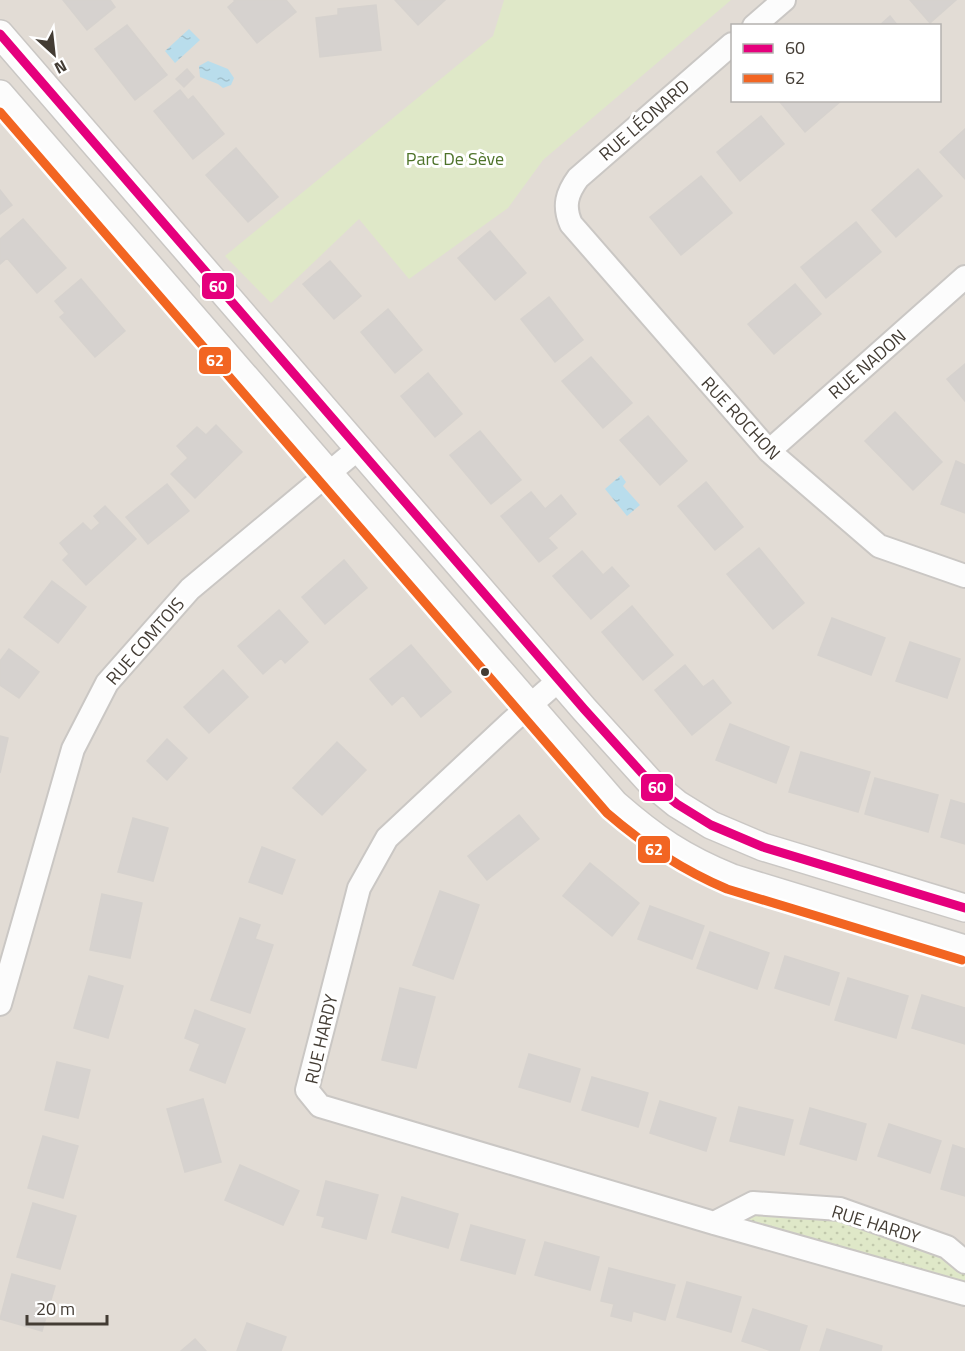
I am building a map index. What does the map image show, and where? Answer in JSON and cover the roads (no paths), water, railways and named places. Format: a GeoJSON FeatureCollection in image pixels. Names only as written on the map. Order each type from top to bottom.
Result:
{"type":"FeatureCollection","features":[{"type":"Feature","properties":{"kind":"street"},"geometry":{"type":"LineString","coordinates":[[756,24],[784,0]]}},
{"type":"Feature","properties":{"kind":"street"},"geometry":{"type":"LineString","coordinates":[[0,34],[650,782],[676,804],[711,825],[763,847],[965,908]]}},
{"type":"Feature","properties":{"kind":"street","name":"RUE LÉONARD"},"geometry":{"type":"LineString","coordinates":[[566,204],[569,192],[578,178],[731,45]]}},
{"type":"Feature","properties":{"kind":"street"},"geometry":{"type":"LineString","coordinates":[[0,94],[615,804],[660,842],[696,862],[753,885],[965,949]]}},
{"type":"Feature","properties":{"kind":"street","name":"RUE ROCHON"},"geometry":{"type":"LineString","coordinates":[[566,204],[567,216],[576,232],[769,451],[879,546],[965,576]]}},
{"type":"Feature","properties":{"kind":"street","name":"RUE NADON"},"geometry":{"type":"LineString","coordinates":[[769,451],[965,278]]}},
{"type":"Feature","properties":{"kind":"street","name":"RUE COMTOIS"},"geometry":{"type":"LineString","coordinates":[[0,1004],[73,749],[107,683],[189,589],[359,448]]}},
{"type":"Feature","properties":{"kind":"street","name":"RUE HARDY"},"geometry":{"type":"LineString","coordinates":[[559,680],[387,838],[359,888],[307,1090],[320,1106],[714,1223],[965,1294]]}},
{"type":"Feature","properties":{"kind":"street","name":"RUE HARDY"},"geometry":{"type":"LineString","coordinates":[[714,1223],[753,1203],[840,1209],[947,1247],[965,1262]]}},
{"type":"Feature","properties":{"kind":"water"},"geometry":{"type":"Polygon","coordinates":[[[189,29],[200,40],[175,63],[165,51],[189,29]]]}},
{"type":"Feature","properties":{"kind":"water"},"geometry":{"type":"Polygon","coordinates":[[[208,61],[228,69],[234,78],[231,85],[223,88],[200,77],[199,66],[208,61]]]}},
{"type":"Feature","properties":{"kind":"water"},"geometry":{"type":"Polygon","coordinates":[[[621,475],[626,482],[623,486],[640,505],[627,516],[605,489],[621,475]]]}},
{"type":"Feature","properties":{"kind":"park label","name":"Parc De Sève"},"geometry":{"type":"Point","coordinates":[455,158]}}]}
